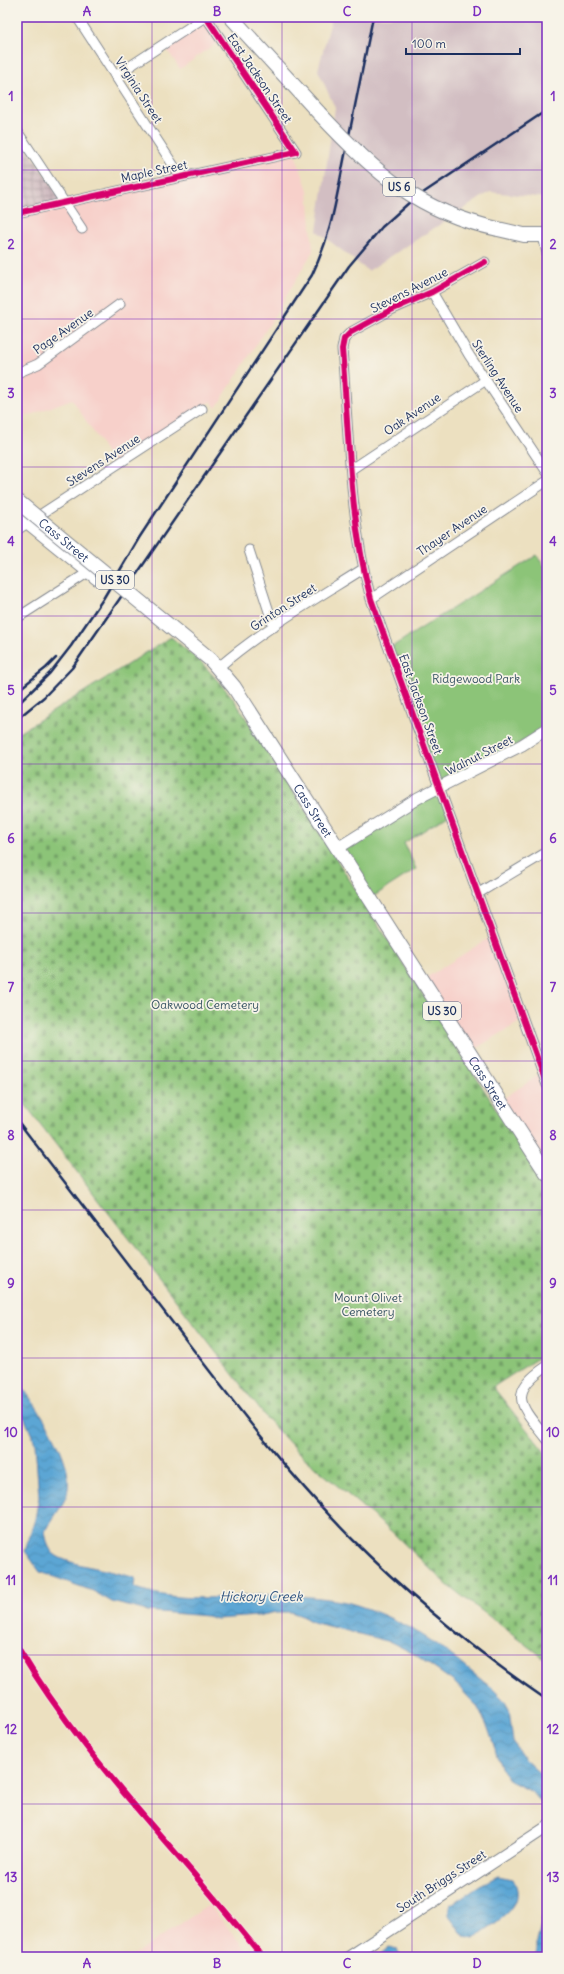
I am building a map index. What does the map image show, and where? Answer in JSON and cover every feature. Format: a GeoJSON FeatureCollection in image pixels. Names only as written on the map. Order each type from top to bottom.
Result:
{"type":"FeatureCollection","features":[{"type":"Feature","properties":{"kind":"main road","name":"US 6"},"geometry":{"type":"LineString","coordinates":[[231,17],[356,152],[375,170],[400,188],[453,217],[524,235],[545,235]]}},
{"type":"Feature","properties":{"kind":"main road","name":"Cass Street"},"geometry":{"type":"LineString","coordinates":[[17,501],[215,664],[234,687],[545,1167]]}},
{"type":"Feature","properties":{"kind":"street","name":"Virginia Street"},"geometry":{"type":"LineString","coordinates":[[77,17],[181,177]]}},
{"type":"Feature","properties":{"kind":"street"},"geometry":{"type":"LineString","coordinates":[[115,76],[205,17]]}},
{"type":"Feature","properties":{"kind":"street","name":"East Jackson Street"},"geometry":{"type":"LineString","coordinates":[[205,17],[296,152]]}},
{"type":"Feature","properties":{"kind":"street"},"geometry":{"type":"LineString","coordinates":[[17,131],[82,229]]}},
{"type":"Feature","properties":{"kind":"street","name":"Maple Street"},"geometry":{"type":"LineString","coordinates":[[17,213],[296,152]]}},
{"type":"Feature","properties":{"kind":"street"},"geometry":{"type":"LineString","coordinates":[[545,235],[547,253]]}},
{"type":"Feature","properties":{"kind":"street","name":"Stevens Avenue"},"geometry":{"type":"LineString","coordinates":[[344,339],[352,332],[392,310],[432,292],[485,262]]}},
{"type":"Feature","properties":{"kind":"street","name":"Sterling Avenue"},"geometry":{"type":"LineString","coordinates":[[432,292],[486,380],[547,472]]}},
{"type":"Feature","properties":{"kind":"street","name":"Page Avenue"},"geometry":{"type":"LineString","coordinates":[[17,373],[38,364],[120,304]]}},
{"type":"Feature","properties":{"kind":"street","name":"East Jackson Street"},"geometry":{"type":"LineString","coordinates":[[344,339],[342,349],[356,532],[363,569],[371,599],[547,1085]]}},
{"type":"Feature","properties":{"kind":"street","name":"Oak Avenue"},"geometry":{"type":"LineString","coordinates":[[352,469],[486,380]]}},
{"type":"Feature","properties":{"kind":"street","name":"Stevens Avenue"},"geometry":{"type":"LineString","coordinates":[[17,530],[202,409]]}},
{"type":"Feature","properties":{"kind":"street","name":"Thayer Avenue"},"geometry":{"type":"LineString","coordinates":[[371,599],[547,481]]}},
{"type":"Feature","properties":{"kind":"street"},"geometry":{"type":"LineString","coordinates":[[17,516],[96,580]]}},
{"type":"Feature","properties":{"kind":"street"},"geometry":{"type":"LineString","coordinates":[[249,550],[274,627]]}},
{"type":"Feature","properties":{"kind":"street","name":"Grinton Street"},"geometry":{"type":"LineString","coordinates":[[215,664],[235,653],[363,569]]}},
{"type":"Feature","properties":{"kind":"street"},"geometry":{"type":"LineString","coordinates":[[17,618],[86,573]]}},
{"type":"Feature","properties":{"kind":"street","name":"Walnut Street"},"geometry":{"type":"LineString","coordinates":[[338,848],[418,798],[522,745],[547,729]]}},
{"type":"Feature","properties":{"kind":"street"},"geometry":{"type":"LineString","coordinates":[[477,894],[547,852]]}},
{"type":"Feature","properties":{"kind":"street"},"geometry":{"type":"LineString","coordinates":[[547,1366],[533,1375],[524,1386],[520,1396],[523,1408],[547,1439]]}},
{"type":"Feature","properties":{"kind":"street","name":"South Briggs Street"},"geometry":{"type":"LineString","coordinates":[[349,1957],[547,1827]]}},
{"type":"Feature","properties":{"kind":"shaded area"},"geometry":{"type":"Polygon","coordinates":[[[205,17],[221,40],[180,69],[164,45],[205,17]]]}},
{"type":"Feature","properties":{"kind":"shaded area"},"geometry":{"type":"Polygon","coordinates":[[[332,17],[547,17],[547,198],[490,192],[368,271],[317,231],[335,108],[318,70],[332,17]]]}},
{"type":"Feature","properties":{"kind":"shaded area"},"geometry":{"type":"Polygon","coordinates":[[[17,133],[63,202],[17,212],[17,133]]]}},
{"type":"Feature","properties":{"kind":"shaded area"},"geometry":{"type":"Polygon","coordinates":[[[295,154],[308,190],[313,251],[271,322],[216,408],[211,401],[114,464],[72,399],[17,420],[17,213],[295,154]]]}},
{"type":"Feature","properties":{"kind":"shaded area"},"geometry":{"type":"Polygon","coordinates":[[[492,936],[523,1020],[470,1052],[424,979],[492,936]]]}},
{"type":"Feature","properties":{"kind":"shaded area"},"geometry":{"type":"Polygon","coordinates":[[[542,1073],[547,1088],[547,1162],[501,1100],[542,1073]]]}},
{"type":"Feature","properties":{"kind":"shaded area"},"geometry":{"type":"Polygon","coordinates":[[[209,1905],[252,1957],[130,1957],[132,1956],[209,1905]]]}},
{"type":"Feature","properties":{"kind":"green space","name":"Ridgewood Park"},"geometry":{"type":"Polygon","coordinates":[[[537,555],[547,570],[547,728],[440,787],[390,648],[537,555]]]}},
{"type":"Feature","properties":{"kind":"green space"},"geometry":{"type":"Polygon","coordinates":[[[171,637],[202,663],[233,698],[547,1188],[547,1352],[493,1387],[547,1455],[547,1660],[446,1584],[391,1531],[301,1455],[268,1420],[17,1094],[17,734],[171,637]]]}},
{"type":"Feature","properties":{"kind":"green space"},"geometry":{"type":"Polygon","coordinates":[[[439,788],[448,815],[404,843],[416,869],[371,898],[339,848],[439,788]]]}},
{"type":"Feature","properties":{"kind":"water","name":"Hickory Creek"},"geometry":{"type":"Polygon","coordinates":[[[17,1380],[35,1404],[53,1434],[66,1465],[68,1480],[67,1494],[45,1531],[49,1546],[54,1554],[60,1558],[80,1565],[135,1578],[134,1587],[148,1592],[193,1598],[276,1595],[329,1599],[359,1606],[405,1626],[422,1635],[450,1654],[504,1700],[509,1709],[513,1742],[524,1759],[547,1780],[547,1808],[531,1791],[510,1781],[502,1770],[488,1728],[477,1706],[454,1682],[414,1654],[391,1642],[312,1622],[291,1612],[276,1612],[257,1616],[217,1619],[207,1616],[147,1611],[112,1602],[93,1591],[40,1572],[25,1551],[35,1519],[39,1497],[35,1443],[25,1419],[17,1407],[17,1380]]]}},
{"type":"Feature","properties":{"kind":"water"},"geometry":{"type":"Polygon","coordinates":[[[498,1876],[513,1879],[517,1889],[517,1899],[513,1907],[507,1914],[474,1939],[465,1937],[448,1915],[450,1905],[480,1885],[498,1876]]]}},
{"type":"Feature","properties":{"kind":"water"},"geometry":{"type":"Polygon","coordinates":[[[547,1899],[547,1957],[537,1957],[537,1941],[547,1899]]]}},
{"type":"Feature","properties":{"kind":"water"},"geometry":{"type":"Polygon","coordinates":[[[389,1947],[397,1949],[401,1957],[377,1957],[389,1947]]]}},
{"type":"Feature","properties":{"kind":"railway"},"geometry":{"type":"LineString","coordinates":[[17,705],[50,673],[71,646],[103,599],[139,538],[312,275],[319,260],[333,216],[373,17]]}},
{"type":"Feature","properties":{"kind":"railway"},"geometry":{"type":"LineString","coordinates":[[17,719],[44,697],[72,668],[349,266],[382,227],[411,201],[547,110]]}},
{"type":"Feature","properties":{"kind":"railway"},"geometry":{"type":"LineString","coordinates":[[17,691],[56,658]]}},
{"type":"Feature","properties":{"kind":"railway"},"geometry":{"type":"LineString","coordinates":[[17,1120],[241,1411],[305,1489],[351,1538],[397,1582],[445,1624],[495,1663],[547,1700]]}},
{"type":"Feature","properties":{"kind":"cycle path"},"geometry":{"type":"LineString","coordinates":[[17,213],[296,152],[206,17]]}},
{"type":"Feature","properties":{"kind":"cycle path"},"geometry":{"type":"LineString","coordinates":[[485,262],[432,292],[391,310],[351,332],[344,339],[342,349],[348,443],[358,537],[371,599],[547,1085]]}},
{"type":"Feature","properties":{"kind":"cycle path"},"geometry":{"type":"LineString","coordinates":[[17,1646],[50,1698],[86,1747],[263,1957]]}},
{"type":"Feature","properties":{"kind":"park label","name":"Oakwood Cemetery"},"geometry":{"type":"Point","coordinates":[205,1004]}},
{"type":"Feature","properties":{"kind":"park label","name":"Mount Olivet Cemetery"},"geometry":{"type":"Point","coordinates":[368,1304]}}]}
